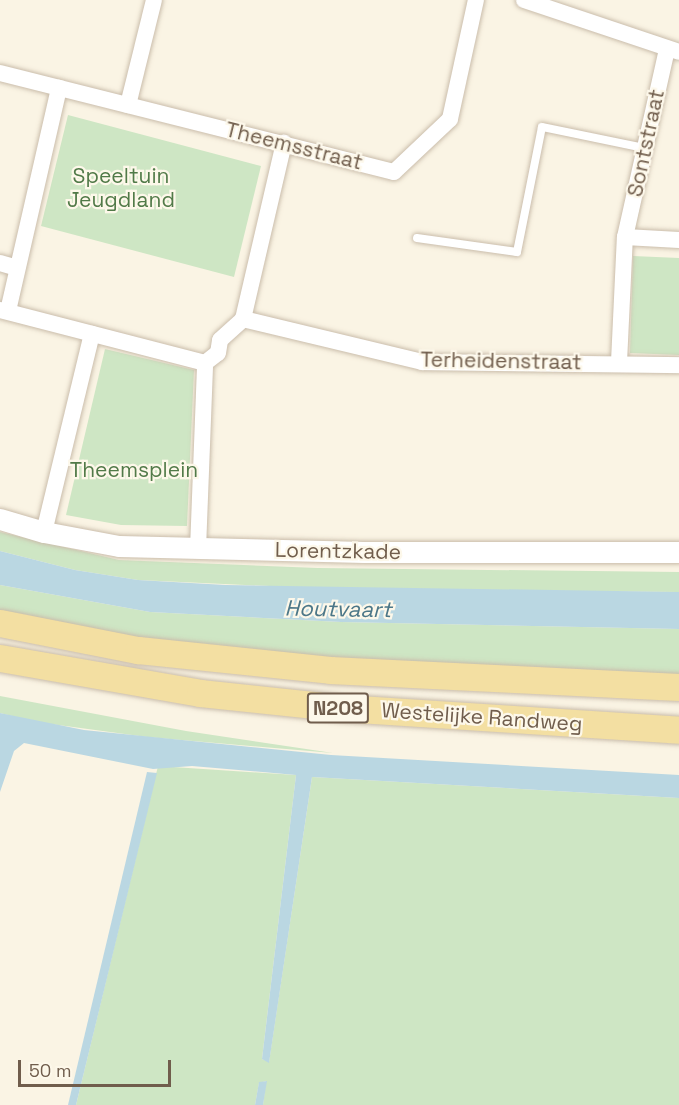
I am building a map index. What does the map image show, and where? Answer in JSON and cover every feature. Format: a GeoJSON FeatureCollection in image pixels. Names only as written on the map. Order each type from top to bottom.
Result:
{"type":"FeatureCollection","features":[{"type":"Feature","properties":{"kind":"main road","name":"Westelijke Randweg"},"geometry":{"type":"LineString","coordinates":[[0,623],[138,650],[330,670],[679,687]]}},
{"type":"Feature","properties":{"kind":"main road","name":"Westelijke Randweg"},"geometry":{"type":"LineString","coordinates":[[0,658],[200,693],[343,708],[679,730]]}},
{"type":"Feature","properties":{"kind":"street"},"geometry":{"type":"LineString","coordinates":[[129,105],[154,0]]}},
{"type":"Feature","properties":{"kind":"street","name":"Theemsstraat"},"geometry":{"type":"LineString","coordinates":[[0,73],[394,172],[450,119],[476,0]]}},
{"type":"Feature","properties":{"kind":"street"},"geometry":{"type":"LineString","coordinates":[[524,0],[673,50]]}},
{"type":"Feature","properties":{"kind":"street","name":"Sontstraat"},"geometry":{"type":"LineString","coordinates":[[619,362],[625,237],[644,148],[673,50]]}},
{"type":"Feature","properties":{"kind":"street"},"geometry":{"type":"LineString","coordinates":[[59,88],[17,268],[4,311],[205,363]]}},
{"type":"Feature","properties":{"kind":"street"},"geometry":{"type":"LineString","coordinates":[[205,363],[218,353],[220,340],[243,319],[284,143]]}},
{"type":"Feature","properties":{"kind":"street"},"geometry":{"type":"LineString","coordinates":[[625,237],[679,240]]}},
{"type":"Feature","properties":{"kind":"street"},"geometry":{"type":"LineString","coordinates":[[0,263],[17,268]]}},
{"type":"Feature","properties":{"kind":"street","name":"Terheidenstraat"},"geometry":{"type":"LineString","coordinates":[[243,319],[422,362],[619,362],[679,366]]}},
{"type":"Feature","properties":{"kind":"street"},"geometry":{"type":"LineString","coordinates":[[44,532],[92,334]]}},
{"type":"Feature","properties":{"kind":"street"},"geometry":{"type":"LineString","coordinates":[[198,549],[205,363]]}},
{"type":"Feature","properties":{"kind":"street","name":"Lorentzkade"},"geometry":{"type":"LineString","coordinates":[[0,519],[44,532],[119,546],[198,549],[679,552]]}},
{"type":"Feature","properties":{"kind":"lane"},"geometry":{"type":"LineString","coordinates":[[417,238],[517,252],[542,126],[644,148]]}},
{"type":"Feature","properties":{"kind":"green space","name":"Speeltuin Jeugdland"},"geometry":{"type":"Polygon","coordinates":[[[68,115],[261,166],[234,277],[41,226],[68,115]]]}},
{"type":"Feature","properties":{"kind":"green space"},"geometry":{"type":"Polygon","coordinates":[[[633,256],[679,258],[679,355],[630,353],[633,256]]]}},
{"type":"Feature","properties":{"kind":"green space","name":"Theemsplein"},"geometry":{"type":"Polygon","coordinates":[[[105,349],[194,370],[187,526],[121,525],[66,515],[105,349]]]}},
{"type":"Feature","properties":{"kind":"green space"},"geometry":{"type":"Polygon","coordinates":[[[0,532],[119,560],[318,568],[679,572],[679,592],[334,589],[138,580],[75,570],[0,551],[0,532]]]}},
{"type":"Feature","properties":{"kind":"green space"},"geometry":{"type":"Polygon","coordinates":[[[0,585],[150,612],[341,622],[679,629],[679,677],[368,665],[87,633],[0,612],[0,585]]]}},
{"type":"Feature","properties":{"kind":"green space"},"geometry":{"type":"Polygon","coordinates":[[[0,696],[186,731],[333,753],[147,737],[36,722],[0,713],[0,696]]]}},
{"type":"Feature","properties":{"kind":"green space"},"geometry":{"type":"Polygon","coordinates":[[[158,766],[296,775],[262,1059],[269,1062],[312,777],[679,798],[679,1105],[263,1105],[266,1081],[259,1083],[255,1105],[76,1105],[158,766]]]}},
{"type":"Feature","properties":{"kind":"water","name":"Houtvaart"},"geometry":{"type":"Polygon","coordinates":[[[0,551],[75,570],[138,580],[226,585],[679,592],[679,629],[341,622],[150,612],[0,585],[0,551]]]}},
{"type":"Feature","properties":{"kind":"water"},"geometry":{"type":"Polygon","coordinates":[[[0,713],[84,730],[331,755],[679,775],[679,798],[312,777],[269,1063],[262,1059],[296,775],[192,766],[153,769],[24,743],[14,751],[0,792],[0,713]]]}},
{"type":"Feature","properties":{"kind":"water"},"geometry":{"type":"Polygon","coordinates":[[[147,772],[157,773],[76,1105],[68,1105],[147,772]]]}},
{"type":"Feature","properties":{"kind":"water"},"geometry":{"type":"Polygon","coordinates":[[[267,1081],[263,1105],[255,1105],[259,1082],[267,1081]]]}}]}
